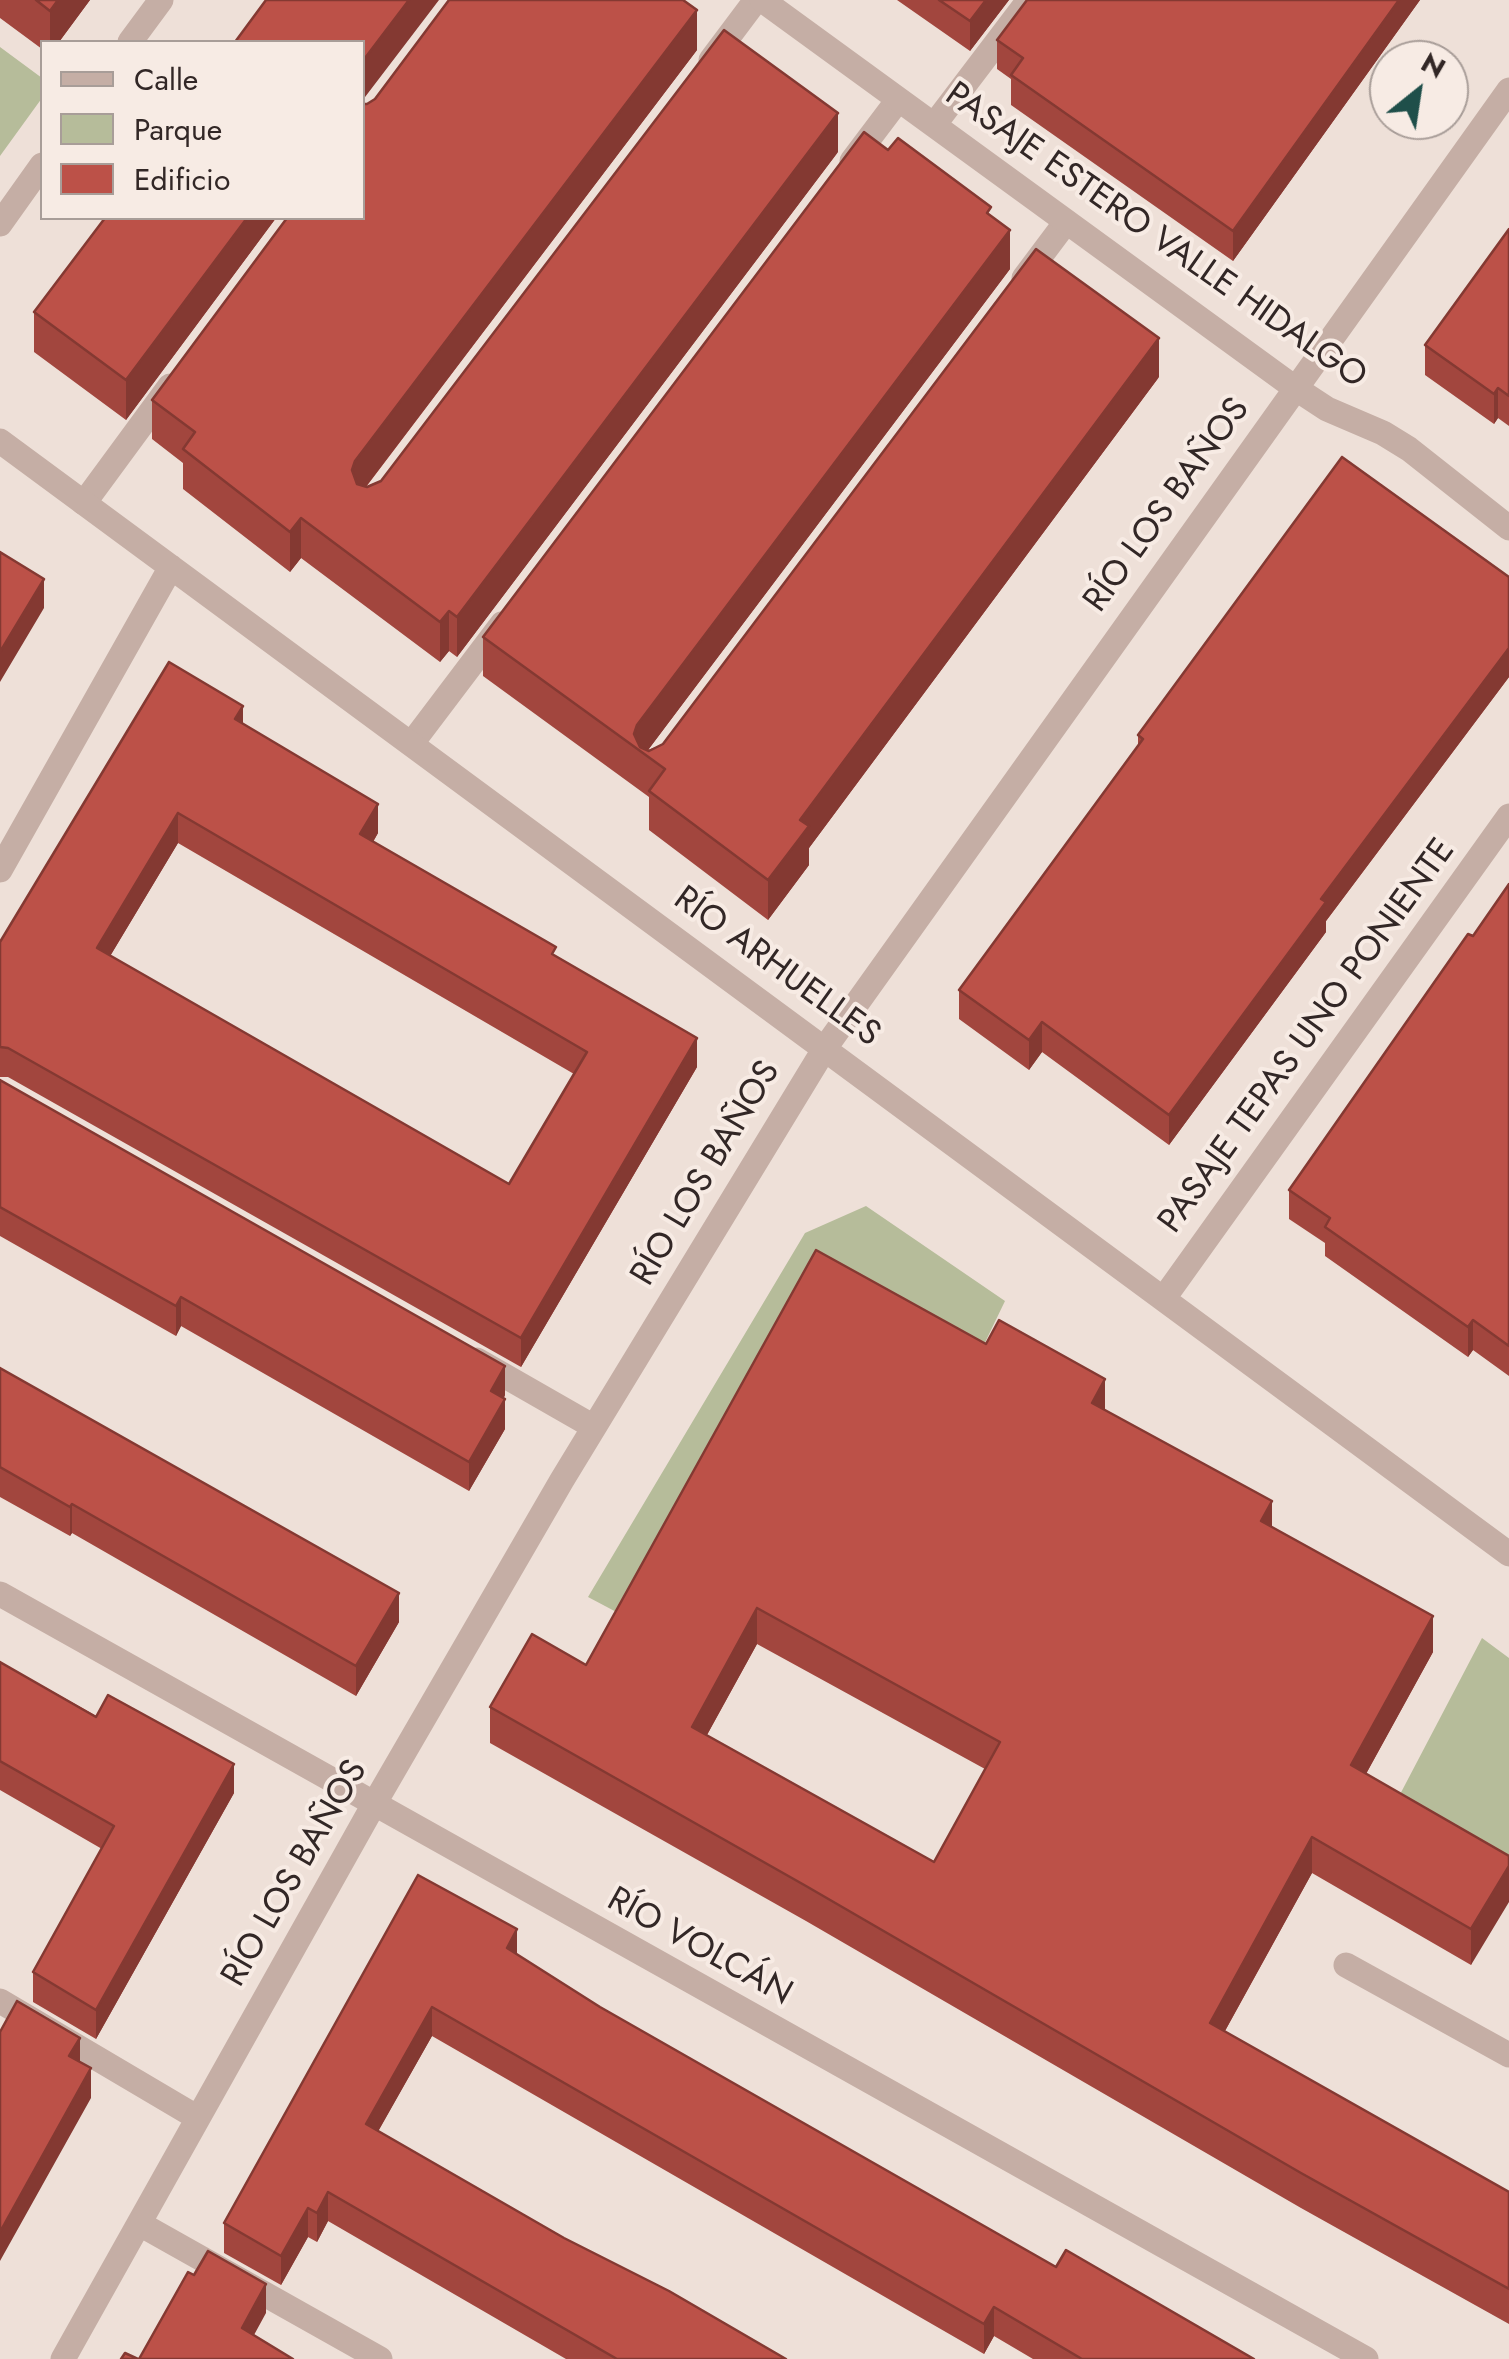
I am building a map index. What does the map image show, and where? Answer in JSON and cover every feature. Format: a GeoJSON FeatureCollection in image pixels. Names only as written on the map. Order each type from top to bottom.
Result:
{"type":"FeatureCollection","features":[{"type":"Feature","properties":{"kind":"street"},"geometry":{"type":"LineString","coordinates":[[131,40],[161,0]]}},
{"type":"Feature","properties":{"kind":"street"},"geometry":{"type":"LineString","coordinates":[[693,84],[759,0]]}},
{"type":"Feature","properties":{"kind":"street","name":"PASAJE ESTERO VALLE HIDALGO"},"geometry":{"type":"LineString","coordinates":[[759,0],[1295,388],[1327,409],[1409,449],[1509,528]]}},
{"type":"Feature","properties":{"kind":"street"},"geometry":{"type":"LineString","coordinates":[[934,125],[1029,0]]}},
{"type":"Feature","properties":{"kind":"street","name":"RÍO LOS BAÑOS"},"geometry":{"type":"LineString","coordinates":[[63,2359],[373,1806],[594,1427],[825,1048],[1509,90]]}},
{"type":"Feature","properties":{"kind":"street"},"geometry":{"type":"LineString","coordinates":[[836,183],[898,100]]}},
{"type":"Feature","properties":{"kind":"street"},"geometry":{"type":"LineString","coordinates":[[0,224],[40,168]]}},
{"type":"Feature","properties":{"kind":"street"},"geometry":{"type":"LineString","coordinates":[[1014,292],[1066,222]]}},
{"type":"Feature","properties":{"kind":"street"},"geometry":{"type":"LineString","coordinates":[[84,503],[181,372]]}},
{"type":"Feature","properties":{"kind":"street","name":"RÍO ARHUELLES"},"geometry":{"type":"LineString","coordinates":[[0,441],[1509,1554]]}},
{"type":"Feature","properties":{"kind":"street"},"geometry":{"type":"LineString","coordinates":[[0,870],[172,567]]}},
{"type":"Feature","properties":{"kind":"street"},"geometry":{"type":"LineString","coordinates":[[412,743],[518,604]]}},
{"type":"Feature","properties":{"kind":"street","name":"PASAJE TEPAS UNO PONIENTE"},"geometry":{"type":"LineString","coordinates":[[1164,1298],[1509,816]]}},
{"type":"Feature","properties":{"kind":"street"},"geometry":{"type":"LineString","coordinates":[[452,1346],[594,1427]]}},
{"type":"Feature","properties":{"kind":"street","name":"RÍO VOLCÁN"},"geometry":{"type":"LineString","coordinates":[[0,1594],[1366,2359]]}},
{"type":"Feature","properties":{"kind":"street"},"geometry":{"type":"LineString","coordinates":[[1346,1965],[1509,2055]]}},
{"type":"Feature","properties":{"kind":"street"},"geometry":{"type":"LineString","coordinates":[[0,2001],[198,2118]]}},
{"type":"Feature","properties":{"kind":"street"},"geometry":{"type":"LineString","coordinates":[[140,2224],[380,2359]]}},
{"type":"Feature","properties":{"kind":"green space"},"geometry":{"type":"Polygon","coordinates":[[[0,47],[40,77],[40,101],[0,156],[0,47]]]}},
{"type":"Feature","properties":{"kind":"green space"},"geometry":{"type":"Polygon","coordinates":[[[866,1206],[1005,1301],[977,1359],[622,1615],[588,1597],[805,1233],[866,1206]]]}},
{"type":"Feature","properties":{"kind":"green space"},"geometry":{"type":"Polygon","coordinates":[[[1482,1638],[1509,1658],[1509,1862],[1396,1802],[1482,1638]]]}},
{"type":"Feature","properties":{"kind":"building"},"geometry":{"type":"Polygon","coordinates":[[[36,0],[58,0],[50,11],[36,0]]]}},
{"type":"Feature","properties":{"kind":"building"},"geometry":{"type":"Polygon","coordinates":[[[266,0],[409,0],[365,58],[365,40],[236,40],[266,0]]]}},
{"type":"Feature","properties":{"kind":"building"},"geometry":{"type":"Polygon","coordinates":[[[449,0],[683,0],[697,10],[355,461],[352,470],[357,484],[367,487],[381,481],[724,30],[838,113],[457,617],[449,611],[440,622],[301,518],[290,532],[183,449],[195,432],[152,400],[286,220],[365,220],[365,104],[375,99],[449,0]]]}},
{"type":"Feature","properties":{"kind":"building"},"geometry":{"type":"Polygon","coordinates":[[[939,0],[986,0],[970,21],[939,0]]]}},
{"type":"Feature","properties":{"kind":"building"},"geometry":{"type":"Polygon","coordinates":[[[1027,0],[1399,0],[1233,231],[1011,75],[1023,58],[997,40],[1027,0]]]}},
{"type":"Feature","properties":{"kind":"building"},"geometry":{"type":"Polygon","coordinates":[[[864,132],[888,150],[898,138],[991,207],[987,213],[1010,230],[637,725],[634,734],[640,747],[649,751],[663,744],[1036,249],[1159,338],[800,820],[809,826],[768,880],[649,791],[665,769],[483,637],[864,132]]]}},
{"type":"Feature","properties":{"kind":"building"},"geometry":{"type":"Polygon","coordinates":[[[103,220],[246,220],[126,380],[34,312],[103,220]]]}},
{"type":"Feature","properties":{"kind":"building"},"geometry":{"type":"Polygon","coordinates":[[[1509,229],[1509,396],[1498,388],[1494,394],[1425,345],[1509,229]]]}},
{"type":"Feature","properties":{"kind":"building"},"geometry":{"type":"Polygon","coordinates":[[[1342,457],[1509,577],[1509,648],[1321,899],[1326,902],[1169,1115],[1042,1022],[1029,1040],[959,990],[1143,739],[1138,735],[1342,457]]]}},
{"type":"Feature","properties":{"kind":"building"},"geometry":{"type":"Polygon","coordinates":[[[0,552],[44,579],[0,652],[0,552]]]}},
{"type":"Feature","properties":{"kind":"building"},"geometry":{"type":"Polygon","coordinates":[[[169,662],[243,706],[235,719],[378,804],[360,834],[556,947],[552,954],[697,1038],[521,1338],[8,1048],[0,1047],[0,942],[169,662]],[[178,813],[97,948],[509,1184],[587,1052],[178,813]]]}},
{"type":"Feature","properties":{"kind":"building"},"geometry":{"type":"Polygon","coordinates":[[[1509,884],[1509,1346],[1473,1320],[1468,1327],[1325,1227],[1330,1218],[1289,1190],[1468,934],[1473,936],[1509,884]]]}},
{"type":"Feature","properties":{"kind":"building"},"geometry":{"type":"Polygon","coordinates":[[[0,1080],[505,1366],[491,1391],[505,1399],[469,1462],[181,1297],[176,1306],[0,1207],[0,1080]]]}},
{"type":"Feature","properties":{"kind":"building"},"geometry":{"type":"Polygon","coordinates":[[[816,1250],[986,1344],[999,1320],[1105,1379],[1092,1403],[1272,1501],[1261,1521],[1433,1616],[1351,1765],[1509,1856],[1509,1866],[1471,1929],[1312,1837],[1210,2023],[1509,2192],[1509,2289],[490,1707],[532,1634],[586,1665],[816,1250]],[[757,1608],[692,1727],[934,1862],[1000,1742],[757,1608]]]}},
{"type":"Feature","properties":{"kind":"building"},"geometry":{"type":"Polygon","coordinates":[[[0,1368],[399,1593],[356,1666],[0,1467],[0,1368]]]}},
{"type":"Feature","properties":{"kind":"building"},"geometry":{"type":"Polygon","coordinates":[[[0,1662],[96,1717],[108,1695],[234,1764],[96,2010],[33,1972],[114,1826],[0,1761],[0,1662]]]}},
{"type":"Feature","properties":{"kind":"building"},"geometry":{"type":"Polygon","coordinates":[[[418,1875],[517,1929],[507,1948],[600,2007],[1056,2267],[1066,2250],[1254,2359],[1082,2359],[994,2307],[984,2324],[432,2007],[366,2124],[786,2359],[617,2359],[328,2192],[317,2213],[308,2208],[281,2256],[224,2223],[418,1875]]]}},
{"type":"Feature","properties":{"kind":"building"},"geometry":{"type":"Polygon","coordinates":[[[17,2001],[80,2038],[69,2056],[91,2068],[0,2232],[0,2032],[17,2001]]]}},
{"type":"Feature","properties":{"kind":"building"},"geometry":{"type":"Polygon","coordinates":[[[208,2251],[266,2284],[242,2328],[293,2359],[139,2359],[188,2272],[194,2275],[208,2251]]]}}]}
